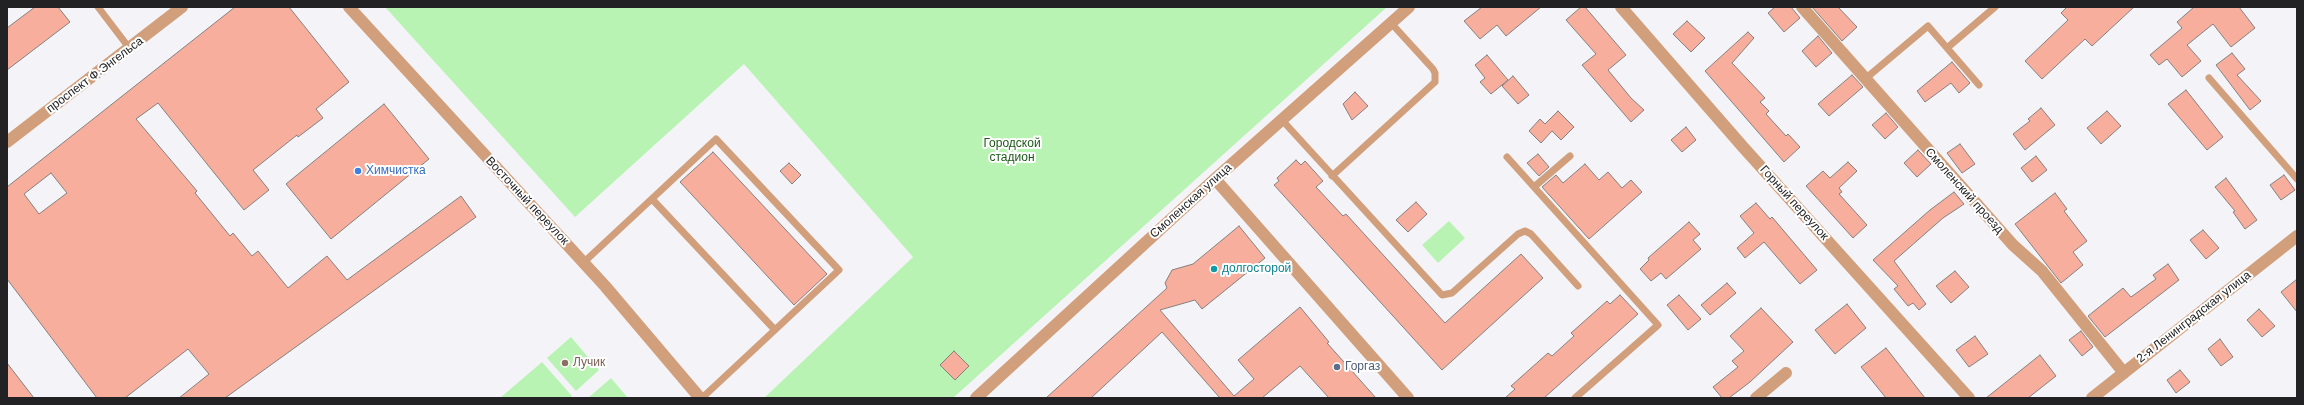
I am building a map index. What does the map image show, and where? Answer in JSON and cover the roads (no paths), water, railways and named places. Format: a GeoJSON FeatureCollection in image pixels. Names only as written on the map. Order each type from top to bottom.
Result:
{"type":"FeatureCollection","features":[{"type":"Feature","properties":{"kind":"street","name":"проспект Ф.Энгельса"},"geometry":{"type":"LineString","coordinates":[[7,142],[130,49],[182,7]]}},
{"type":"Feature","properties":{"kind":"street","name":"Восточный переулок"},"geometry":{"type":"LineString","coordinates":[[349,7],[583,263],[701,398]]}},
{"type":"Feature","properties":{"kind":"street","name":"Смоленская улица"},"geometry":{"type":"LineString","coordinates":[[976,398],[1216,179],[1409,7]]}},
{"type":"Feature","properties":{"kind":"street","name":"Горный переулок"},"geometry":{"type":"LineString","coordinates":[[1621,7],[1743,147],[1969,398]]}},
{"type":"Feature","properties":{"kind":"street","name":"Смоленский проезд"},"geometry":{"type":"LineString","coordinates":[[1804,8],[2013,245],[2042,271],[2124,373]]}},
{"type":"Feature","properties":{"kind":"street"},"geometry":{"type":"LineString","coordinates":[[1216,179],[1408,398]]}},
{"type":"Feature","properties":{"kind":"street","name":"2-я Ленинградская улица"},"geometry":{"type":"LineString","coordinates":[[2092,398],[2297,236]]}},
{"type":"Feature","properties":{"kind":"street"},"geometry":{"type":"LineString","coordinates":[[1756,398],[1786,373]]}},
{"type":"Feature","properties":{"kind":"lane"},"geometry":{"type":"LineString","coordinates":[[98,7],[130,49]]}},
{"type":"Feature","properties":{"kind":"lane"},"geometry":{"type":"LineString","coordinates":[[1947,48],[1995,7]]}},
{"type":"Feature","properties":{"kind":"lane"},"geometry":{"type":"LineString","coordinates":[[1332,176],[1435,82],[1435,73],[1433,69],[1391,23]]}},
{"type":"Feature","properties":{"kind":"lane"},"geometry":{"type":"LineString","coordinates":[[1866,79],[1928,26],[1980,85]]}},
{"type":"Feature","properties":{"kind":"lane"},"geometry":{"type":"LineString","coordinates":[[2209,78],[2297,179]]}},
{"type":"Feature","properties":{"kind":"lane"},"geometry":{"type":"LineString","coordinates":[[1282,120],[1442,295],[1452,293],[1518,234],[1525,231],[1531,234],[1578,286]]}},
{"type":"Feature","properties":{"kind":"lane"},"geometry":{"type":"LineString","coordinates":[[583,263],[716,139],[839,270],[701,398]]}},
{"type":"Feature","properties":{"kind":"lane"},"geometry":{"type":"LineString","coordinates":[[1534,187],[1570,156]]}},
{"type":"Feature","properties":{"kind":"lane"},"geometry":{"type":"LineString","coordinates":[[1507,157],[1658,325],[1575,398]]}},
{"type":"Feature","properties":{"kind":"lane"},"geometry":{"type":"LineString","coordinates":[[652,199],[775,330]]}},
{"type":"Feature","properties":{"kind":"place","name":"Химчистка"},"geometry":{"type":"Point","coordinates":[358,171]}},
{"type":"Feature","properties":{"kind":"place","name":"долгосторой"},"geometry":{"type":"Point","coordinates":[1214,269]}},
{"type":"Feature","properties":{"kind":"place","name":"Лучик"},"geometry":{"type":"Point","coordinates":[565,363]}},
{"type":"Feature","properties":{"kind":"place","name":"Горгаз"},"geometry":{"type":"Point","coordinates":[1337,367]}},
{"type":"Feature","properties":{"kind":"park label","name":"Городской стадион"},"geometry":{"type":"Point","coordinates":[1012,151]}}]}
